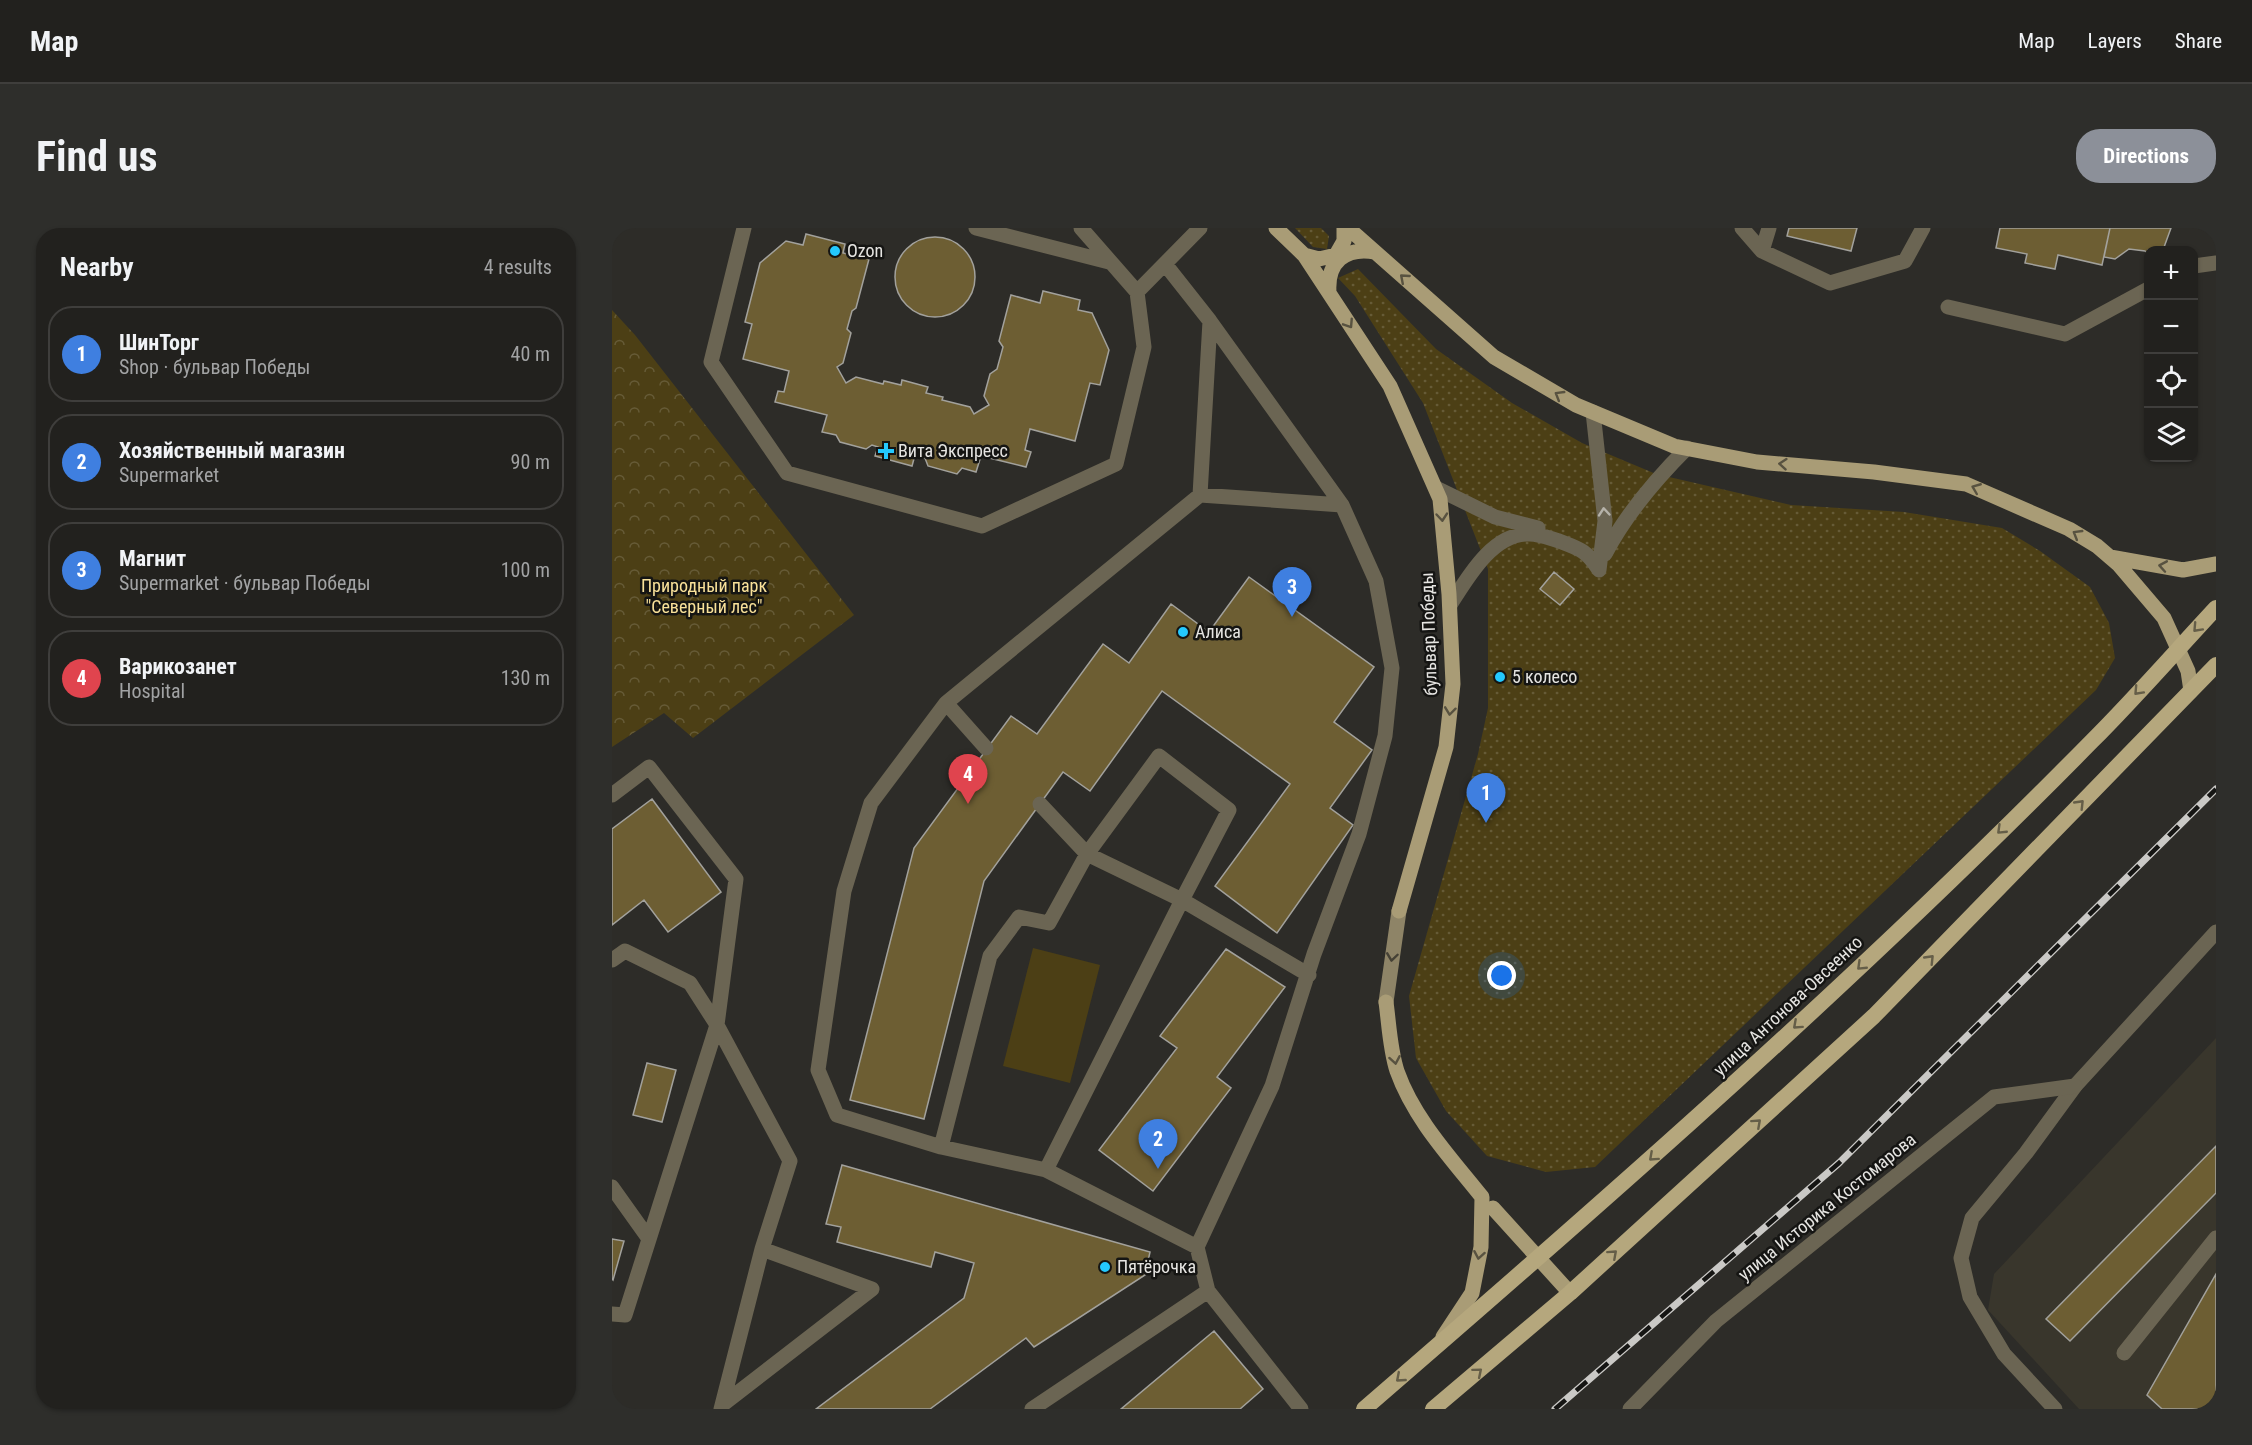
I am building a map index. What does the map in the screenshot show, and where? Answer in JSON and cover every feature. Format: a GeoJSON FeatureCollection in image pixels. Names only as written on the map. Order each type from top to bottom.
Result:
{"type":"FeatureCollection","features":[{"type":"Feature","properties":{"kind":"highway","name":"улица Антонова-Овсеенко"},"geometry":{"type":"LineString","coordinates":[[1364,1409],[1606,1199],[1840,986],[2093,741],[2216,608]]}},
{"type":"Feature","properties":{"kind":"highway"},"geometry":{"type":"LineString","coordinates":[[1433,1409],[1570,1293],[1874,1016],[2216,665]]}},
{"type":"Feature","properties":{"kind":"main road","name":"бульвар Победы"},"geometry":{"type":"LineString","coordinates":[[1276,228],[1304,255],[1390,386],[1440,500],[1450,605],[1453,684],[1446,747],[1399,911],[1386,1002],[1397,1070],[1411,1100],[1444,1150],[1570,1293]]}},
{"type":"Feature","properties":{"kind":"main road"},"geometry":{"type":"LineString","coordinates":[[1304,255],[1319,259],[1336,255],[1344,241],[1346,228]]}},
{"type":"Feature","properties":{"kind":"main road"},"geometry":{"type":"LineString","coordinates":[[1346,228],[1494,357],[1576,405],[1674,446],[1756,462],[1874,472],[1966,484],[2069,529],[2110,557],[2164,618],[2188,671],[2191,691]]}},
{"type":"Feature","properties":{"kind":"main road"},"geometry":{"type":"LineString","coordinates":[[1329,292],[1328,278],[1339,260],[1350,252],[1362,250],[1375,252]]}},
{"type":"Feature","properties":{"kind":"main road"},"geometry":{"type":"LineString","coordinates":[[2110,557],[2183,570],[2216,564]]}},
{"type":"Feature","properties":{"kind":"main road"},"geometry":{"type":"LineString","coordinates":[[1436,1347],[1472,1293],[1488,1202]]}},
{"type":"Feature","properties":{"kind":"street"},"geometry":{"type":"LineString","coordinates":[[744,228],[711,362],[787,473],[982,526],[1116,464],[1144,347],[1137,292],[1081,228]]}},
{"type":"Feature","properties":{"kind":"street"},"geometry":{"type":"LineString","coordinates":[[976,228],[1109,262]]}},
{"type":"Feature","properties":{"kind":"street"},"geometry":{"type":"LineString","coordinates":[[1137,292],[1200,228]]}},
{"type":"Feature","properties":{"kind":"street"},"geometry":{"type":"LineString","coordinates":[[1742,228],[1762,251],[1830,284],[1905,261],[1923,228]]}},
{"type":"Feature","properties":{"kind":"street"},"geometry":{"type":"LineString","coordinates":[[1762,251],[1769,228]]}},
{"type":"Feature","properties":{"kind":"street"},"geometry":{"type":"LineString","coordinates":[[2198,265],[2216,263]]}},
{"type":"Feature","properties":{"kind":"street"},"geometry":{"type":"LineString","coordinates":[[1165,264],[1210,321],[1342,505],[1376,581],[1392,668],[1385,736],[1372,795],[1314,954],[1272,1086],[1197,1247],[1208,1291],[1301,1409]]}},
{"type":"Feature","properties":{"kind":"street"},"geometry":{"type":"LineString","coordinates":[[1948,307],[2065,334],[2144,292]]}},
{"type":"Feature","properties":{"kind":"street"},"geometry":{"type":"LineString","coordinates":[[1200,495],[1210,321]]}},
{"type":"Feature","properties":{"kind":"street"},"geometry":{"type":"LineString","coordinates":[[1593,412],[1605,521],[1599,570]]}},
{"type":"Feature","properties":{"kind":"street"},"geometry":{"type":"LineString","coordinates":[[1599,570],[1605,552],[1629,514],[1664,471],[1687,448]]}},
{"type":"Feature","properties":{"kind":"street"},"geometry":{"type":"LineString","coordinates":[[1436,488],[1509,523],[1572,538],[1593,550],[1599,570]]}},
{"type":"Feature","properties":{"kind":"street"},"geometry":{"type":"LineString","coordinates":[[1197,1247],[1046,1170],[941,1147],[837,1115],[818,1070],[844,891],[871,802],[946,703],[1200,495],[1342,505]]}},
{"type":"Feature","properties":{"kind":"street"},"geometry":{"type":"LineString","coordinates":[[1450,605],[1486,555],[1517,535],[1528,533],[1545,536],[1573,546],[1588,553],[1599,570]]}},
{"type":"Feature","properties":{"kind":"street"},"geometry":{"type":"LineString","coordinates":[[946,703],[986,748]]}},
{"type":"Feature","properties":{"kind":"street"},"geometry":{"type":"LineString","coordinates":[[941,1147],[990,956],[1019,917],[1049,923],[1087,854],[1159,756],[1229,810],[1046,1170]]}},
{"type":"Feature","properties":{"kind":"street"},"geometry":{"type":"LineString","coordinates":[[612,795],[649,767],[736,879],[717,1025],[626,1315],[612,1314]]}},
{"type":"Feature","properties":{"kind":"street"},"geometry":{"type":"LineString","coordinates":[[1040,804],[1087,854],[1182,900],[1309,975]]}},
{"type":"Feature","properties":{"kind":"street"},"geometry":{"type":"LineString","coordinates":[[2055,1409],[2004,1354],[1970,1297],[1961,1258],[1972,1218],[2026,1153],[2075,1086],[2216,932]]}},
{"type":"Feature","properties":{"kind":"street"},"geometry":{"type":"LineString","coordinates":[[612,960],[625,951],[690,983],[717,1025],[790,1161],[762,1249],[721,1407]]}},
{"type":"Feature","properties":{"kind":"street","name":"улица Историка Костомарова"},"geometry":{"type":"LineString","coordinates":[[1630,1409],[1716,1321],[1994,1097],[2075,1086]]}},
{"type":"Feature","properties":{"kind":"street"},"geometry":{"type":"LineString","coordinates":[[612,1188],[649,1239]]}},
{"type":"Feature","properties":{"kind":"street"},"geometry":{"type":"LineString","coordinates":[[2124,1353],[2216,1238]]}},
{"type":"Feature","properties":{"kind":"street"},"geometry":{"type":"LineString","coordinates":[[721,1407],[872,1289],[762,1249]]}},
{"type":"Feature","properties":{"kind":"street"},"geometry":{"type":"LineString","coordinates":[[1032,1409],[1208,1291]]}},
{"type":"Feature","properties":{"kind":"shaded area"},"geometry":{"type":"Polygon","coordinates":[[[2216,1038],[2216,1409],[2079,1409],[1988,1310],[1994,1274],[2216,1038]]]}},
{"type":"Feature","properties":{"kind":"green space"},"geometry":{"type":"Polygon","coordinates":[[[1295,228],[1321,228],[1329,236],[1327,249],[1313,247],[1295,228]]]}},
{"type":"Feature","properties":{"kind":"green space"},"geometry":{"type":"Polygon","coordinates":[[[1358,269],[1436,349],[1512,403],[1582,443],[1656,474],[1791,505],[1904,512],[2002,528],[2040,551],[2090,587],[2109,623],[2115,658],[2096,690],[1595,1167],[1546,1172],[1487,1156],[1446,1111],[1416,1058],[1409,996],[1478,754],[1488,708],[1488,569],[1423,403],[1355,296],[1338,278],[1358,269]]]}},
{"type":"Feature","properties":{"kind":"green space","name":"Природный парк \"Северный лес\""},"geometry":{"type":"Polygon","coordinates":[[[612,310],[635,335],[854,615],[693,738],[664,713],[612,747],[612,310]]]}},
{"type":"Feature","properties":{"kind":"green space"},"geometry":{"type":"Polygon","coordinates":[[[1033,948],[1100,965],[1070,1083],[1003,1066],[1033,948]]]}},
{"type":"Feature","properties":{"kind":"building"},"geometry":{"type":"Polygon","coordinates":[[[1789,228],[1857,228],[1851,251],[1787,236],[1789,228]]]}},
{"type":"Feature","properties":{"kind":"building"},"geometry":{"type":"Polygon","coordinates":[[[2000,228],[2110,228],[2102,265],[2058,255],[2055,269],[2025,263],[2027,254],[1996,248],[2000,228]]]}},
{"type":"Feature","properties":{"kind":"building"},"geometry":{"type":"Polygon","coordinates":[[[2110,228],[2171,228],[2164,246],[2144,246],[2144,251],[2129,249],[2115,259],[2104,257],[2110,228]]]}},
{"type":"Feature","properties":{"kind":"building"},"geometry":{"type":"Polygon","coordinates":[[[806,234],[845,244],[843,253],[869,259],[856,308],[852,311],[847,329],[851,333],[843,363],[837,367],[846,383],[856,377],[883,384],[884,381],[901,385],[902,380],[928,387],[926,393],[943,397],[942,400],[970,407],[974,414],[989,405],[984,396],[990,374],[997,369],[1003,347],[999,341],[1011,295],[1040,303],[1043,291],[1080,300],[1078,310],[1092,313],[1109,350],[1100,385],[1090,383],[1075,441],[1030,429],[1025,450],[1031,452],[1026,467],[981,456],[976,472],[962,468],[957,474],[928,466],[925,458],[915,455],[912,466],[875,456],[878,447],[872,445],[866,449],[840,442],[836,435],[822,432],[827,415],[775,402],[778,391],[784,392],[789,371],[743,359],[752,324],[745,322],[760,263],[786,241],[803,245],[806,234]]]}},
{"type":"Feature","properties":{"kind":"building"},"geometry":{"type":"Polygon","coordinates":[[[935,237],[950,240],[963,249],[972,262],[975,277],[972,292],[963,305],[950,314],[935,317],[920,314],[907,305],[898,292],[895,277],[898,262],[907,249],[920,240],[935,237]]]}},
{"type":"Feature","properties":{"kind":"building"},"geometry":{"type":"Polygon","coordinates":[[[1554,572],[1574,589],[1560,605],[1540,589],[1554,572]]]}},
{"type":"Feature","properties":{"kind":"building"},"geometry":{"type":"Polygon","coordinates":[[[1249,577],[1374,667],[1334,722],[1372,750],[1330,808],[1353,825],[1277,933],[1215,886],[1290,784],[1162,691],[1090,791],[1063,772],[984,881],[924,1119],[850,1100],[914,848],[1011,716],[1037,734],[1103,644],[1129,663],[1171,604],[1209,632],[1249,577]]]}},
{"type":"Feature","properties":{"kind":"building"},"geometry":{"type":"Polygon","coordinates":[[[652,799],[721,892],[668,932],[644,900],[612,925],[612,829],[652,799]]]}},
{"type":"Feature","properties":{"kind":"building"},"geometry":{"type":"Polygon","coordinates":[[[1226,949],[1285,987],[1217,1077],[1231,1088],[1153,1191],[1099,1150],[1177,1048],[1160,1036],[1226,949]]]}},
{"type":"Feature","properties":{"kind":"building"},"geometry":{"type":"Polygon","coordinates":[[[647,1063],[676,1070],[662,1122],[633,1115],[647,1063]]]}},
{"type":"Feature","properties":{"kind":"building"},"geometry":{"type":"Polygon","coordinates":[[[2216,1146],[2216,1193],[2070,1341],[2046,1319],[2216,1146]]]}},
{"type":"Feature","properties":{"kind":"building"},"geometry":{"type":"Polygon","coordinates":[[[842,1165],[1150,1252],[1145,1275],[1034,1347],[1026,1338],[930,1409],[816,1409],[964,1298],[974,1263],[935,1252],[931,1267],[837,1242],[841,1227],[826,1224],[842,1165]]]}},
{"type":"Feature","properties":{"kind":"building"},"geometry":{"type":"Polygon","coordinates":[[[612,1239],[624,1241],[613,1280],[612,1279],[612,1239]]]}},
{"type":"Feature","properties":{"kind":"building"},"geometry":{"type":"Polygon","coordinates":[[[2216,1274],[2216,1409],[2162,1409],[2147,1395],[2216,1274]]]}},
{"type":"Feature","properties":{"kind":"building"},"geometry":{"type":"Polygon","coordinates":[[[1214,1331],[1263,1389],[1240,1409],[1121,1409],[1214,1331]]]}},
{"type":"Feature","properties":{"kind":"railway"},"geometry":{"type":"LineString","coordinates":[[1555,1409],[1839,1163],[2216,789]]}},
{"type":"Feature","properties":{"kind":"place","name":"Ozon"},"geometry":{"type":"Point","coordinates":[835,251]}},
{"type":"Feature","properties":{"kind":"place","name":"Вита Экспресс"},"geometry":{"type":"Point","coordinates":[886,451]}},
{"type":"Feature","properties":{"kind":"place","name":"Магнит"},"geometry":{"type":"Point","coordinates":[1292,617]}},
{"type":"Feature","properties":{"kind":"place","name":"Алиса"},"geometry":{"type":"Point","coordinates":[1183,632]}},
{"type":"Feature","properties":{"kind":"place","name":"5 колесо"},"geometry":{"type":"Point","coordinates":[1500,677]}},
{"type":"Feature","properties":{"kind":"place","name":"Варикозанет"},"geometry":{"type":"Point","coordinates":[968,804]}},
{"type":"Feature","properties":{"kind":"place","name":"ШинТорг"},"geometry":{"type":"Point","coordinates":[1486,823]}},
{"type":"Feature","properties":{"kind":"place","name":"Хозяйственный магазин"},"geometry":{"type":"Point","coordinates":[1158,1169]}},
{"type":"Feature","properties":{"kind":"place","name":"Пятёрочка"},"geometry":{"type":"Point","coordinates":[1105,1267]}}]}
